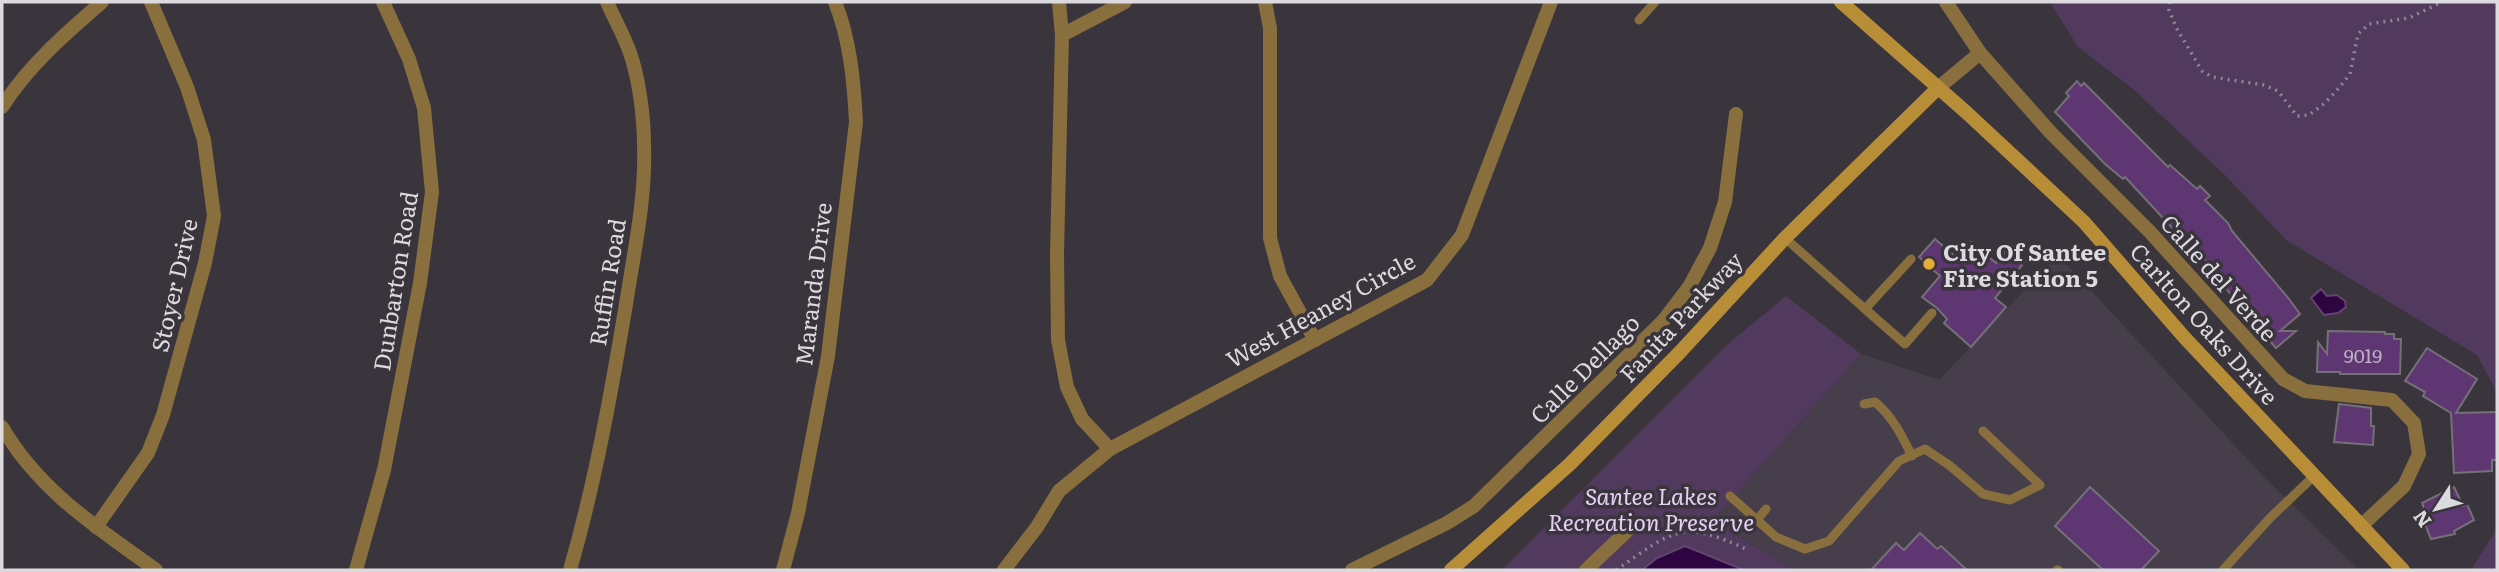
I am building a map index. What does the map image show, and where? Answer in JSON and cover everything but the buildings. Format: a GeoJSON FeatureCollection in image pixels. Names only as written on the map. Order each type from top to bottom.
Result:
{"type":"FeatureCollection","features":[{"type":"Feature","properties":{"kind":"main road","name":"Carlton Oaks Drive"},"geometry":{"type":"LineString","coordinates":[[1841,2],[1967,113],[2084,222],[2183,337],[2403,570]]}},
{"type":"Feature","properties":{"kind":"main road","name":"Fanita Parkway"},"geometry":{"type":"LineString","coordinates":[[1451,570],[1570,464],[1681,351],[1785,237],[1938,88]]}},
{"type":"Feature","properties":{"kind":"street"},"geometry":{"type":"LineString","coordinates":[[2,107],[26,72],[44,53],[102,2]]}},
{"type":"Feature","properties":{"kind":"street","name":"Stoyer Drive"},"geometry":{"type":"LineString","coordinates":[[96,527],[148,453],[163,415],[205,264],[214,216],[204,140],[183,77],[151,2]]}},
{"type":"Feature","properties":{"kind":"street","name":"Dunbarton Road"},"geometry":{"type":"LineString","coordinates":[[356,570],[386,459],[420,283],[432,192],[424,108],[409,59],[383,2]]}},
{"type":"Feature","properties":{"kind":"street","name":"Ruffin Road"},"geometry":{"type":"LineString","coordinates":[[570,570],[613,386],[634,252],[644,159],[642,117],[630,52],[607,2]]}},
{"type":"Feature","properties":{"kind":"street","name":"Maranda Drive"},"geometry":{"type":"LineString","coordinates":[[783,570],[798,513],[828,356],[856,122],[848,50],[835,2]]}},
{"type":"Feature","properties":{"kind":"street"},"geometry":{"type":"LineString","coordinates":[[1059,2],[1062,35],[1057,254],[1058,340],[1066,387],[1082,419],[1110,449]]}},
{"type":"Feature","properties":{"kind":"street"},"geometry":{"type":"LineString","coordinates":[[1062,35],[1125,2]]}},
{"type":"Feature","properties":{"kind":"street"},"geometry":{"type":"LineString","coordinates":[[1265,2],[1270,28],[1270,238],[1280,276],[1315,340]]}},
{"type":"Feature","properties":{"kind":"street","name":"West Heaney Circle"},"geometry":{"type":"LineString","coordinates":[[1004,570],[1037,527],[1059,491],[1110,449],[1427,280],[1462,235],[1551,2]]}},
{"type":"Feature","properties":{"kind":"street","name":"Calle del Verde"},"geometry":{"type":"LineString","coordinates":[[1947,2],[1980,52],[2051,133],[2150,232],[2283,380],[2305,391],[2392,400],[2414,423],[2419,454],[2404,486],[2361,526]]}},
{"type":"Feature","properties":{"kind":"street"},"geometry":{"type":"LineString","coordinates":[[1938,88],[1980,52]]}},
{"type":"Feature","properties":{"kind":"street","name":"Calle Dellago"},"geometry":{"type":"LineString","coordinates":[[1352,570],[1447,523],[1474,506],[1663,321],[1700,269],[1718,225],[1725,202],[1736,114]]}},
{"type":"Feature","properties":{"kind":"street"},"geometry":{"type":"LineString","coordinates":[[2,427],[49,489],[156,570]]}},
{"type":"Feature","properties":{"kind":"street"},"geometry":{"type":"LineString","coordinates":[[1586,570],[1627,531]]}},
{"type":"Feature","properties":{"kind":"lane"},"geometry":{"type":"LineString","coordinates":[[1639,20],[1655,2]]}},
{"type":"Feature","properties":{"kind":"lane"},"geometry":{"type":"LineString","coordinates":[[1785,237],[1905,344],[1932,313]]}},
{"type":"Feature","properties":{"kind":"lane"},"geometry":{"type":"LineString","coordinates":[[1865,309],[1911,260]]}},
{"type":"Feature","properties":{"kind":"lane"},"geometry":{"type":"LineString","coordinates":[[1864,404],[1875,402],[1886,411],[1912,456]]}},
{"type":"Feature","properties":{"kind":"lane"},"geometry":{"type":"LineString","coordinates":[[1730,496],[1776,537],[1805,549],[1829,541],[1899,461],[1925,449],[1983,494],[2010,500],[2040,485],[1983,431]]}},
{"type":"Feature","properties":{"kind":"lane"},"geometry":{"type":"LineString","coordinates":[[2223,570],[2270,518],[2314,476]]}},
{"type":"Feature","properties":{"kind":"lane"},"geometry":{"type":"LineString","coordinates":[[1757,520],[1766,509]]}},
{"type":"Feature","properties":{"kind":"path"},"geometry":{"type":"LineString","coordinates":[[2170,2],[2169,10],[2177,29],[2202,71],[2212,77],[2264,85],[2278,91],[2297,116],[2309,115],[2325,103],[2350,74],[2358,34],[2369,24],[2409,18],[2442,2]]}},
{"type":"Feature","properties":{"kind":"path"},"geometry":{"type":"LineString","coordinates":[[1616,570],[1664,538],[1677,533],[1693,531],[1719,537],[1748,550]]}},
{"type":"Feature","properties":{"kind":"shaded area"},"geometry":{"type":"Polygon","coordinates":[[[2058,255],[2263,476],[2359,570],[1795,570],[1712,521],[1861,354],[1939,380],[2058,255]]]}},
{"type":"Feature","properties":{"kind":"shaded area"},"geometry":{"type":"Polygon","coordinates":[[[2321,289],[2327,296],[2337,295],[2345,301],[2346,307],[2338,313],[2324,315],[2311,298],[2321,289]]]}},
{"type":"Feature","properties":{"kind":"shaded area"},"geometry":{"type":"Polygon","coordinates":[[[1685,546],[1744,570],[1642,570],[1657,558],[1685,546]]]}},
{"type":"Feature","properties":{"kind":"green space"},"geometry":{"type":"Polygon","coordinates":[[[2050,2],[2497,2],[2497,393],[2477,355],[2286,240],[2228,178],[2132,88],[2078,47],[2050,2]]]}},
{"type":"Feature","properties":{"kind":"green space","name":"Santee Lakes Recreation Preserve"},"geometry":{"type":"Polygon","coordinates":[[[1786,296],[1861,354],[1712,521],[1795,570],[1502,570],[1729,343],[1786,296]]]}},
{"type":"Feature","properties":{"kind":"green space"},"geometry":{"type":"Polygon","coordinates":[[[2497,528],[2497,570],[2471,570],[2497,528]]]}},
{"type":"Feature","properties":{"kind":"place","name":"City Of Santee Fire Station 5"},"geometry":{"type":"Point","coordinates":[1929,264]}}]}
